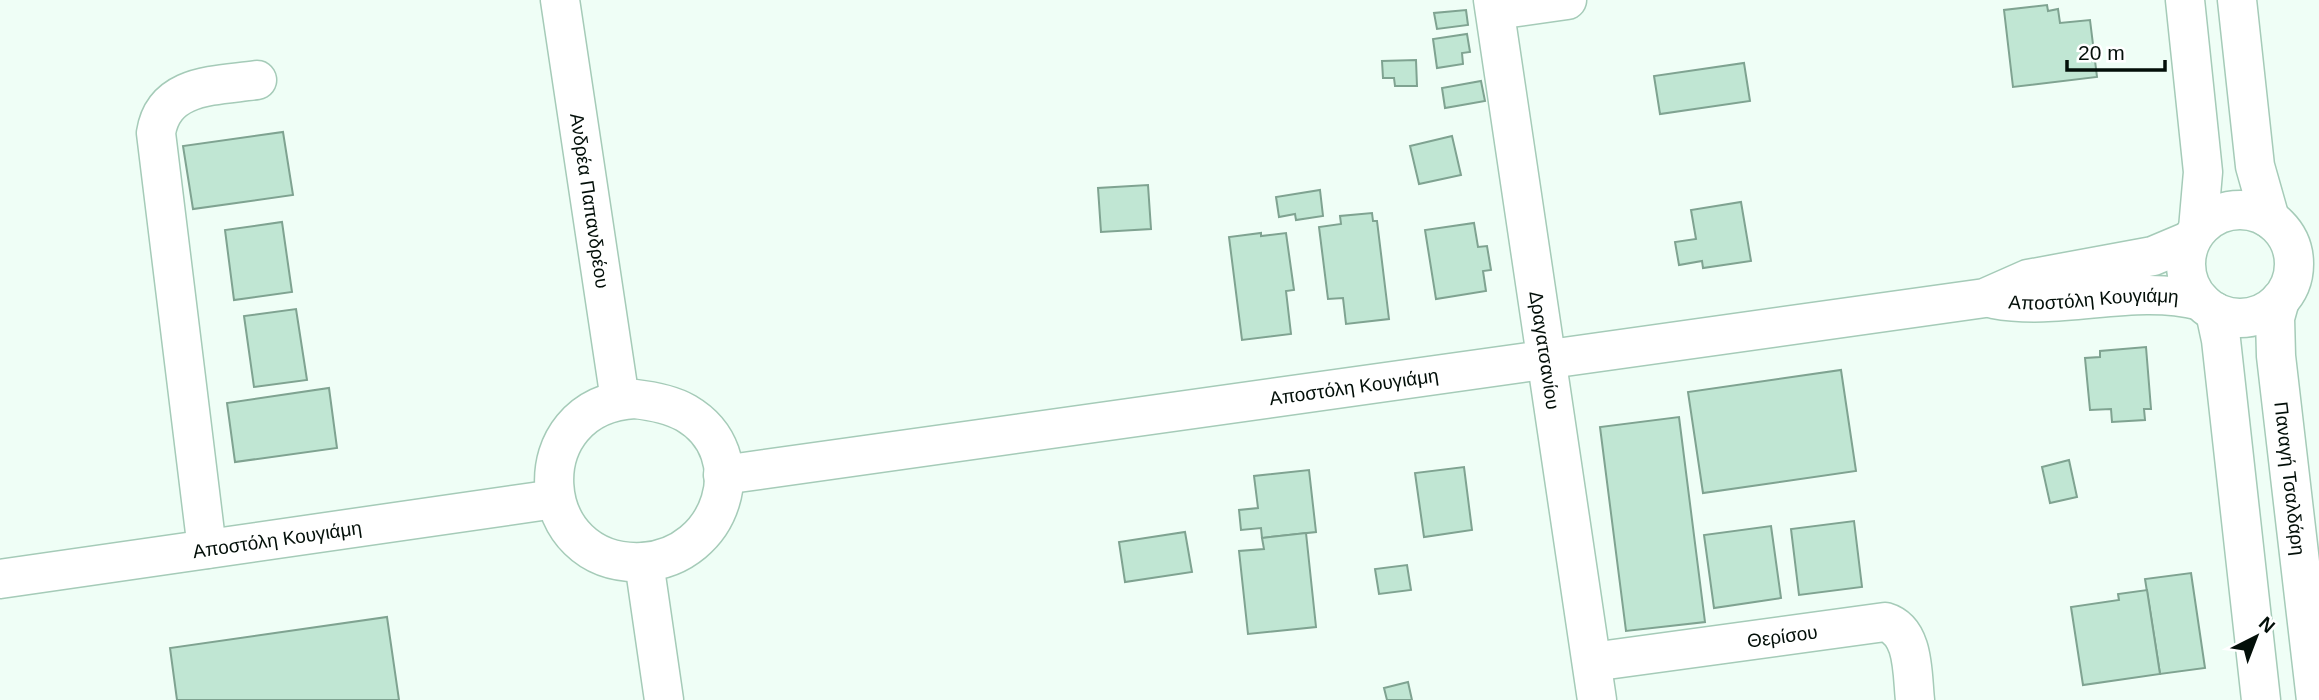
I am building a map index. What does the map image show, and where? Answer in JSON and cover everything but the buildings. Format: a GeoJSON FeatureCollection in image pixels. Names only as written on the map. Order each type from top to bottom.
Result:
{"type":"FeatureCollection","features":[{"type":"Feature","properties":{"kind":"street","name":"Ανδρέα Παπανδρέου"},"geometry":{"type":"LineString","coordinates":[[560,0],[620,400]]}},
{"type":"Feature","properties":{"kind":"street"},"geometry":{"type":"LineString","coordinates":[[1494,5],[1567,0]]}},
{"type":"Feature","properties":{"kind":"street"},"geometry":{"type":"LineString","coordinates":[[2185,0],[2203,172],[2186,272],[2193,291],[2208,306],[2237,318],[2249,317],[2271,308],[2296,286],[2293,255],[2276,224],[2256,166],[2237,0]]}},
{"type":"Feature","properties":{"kind":"street","name":"Δραγατσανίου"},"geometry":{"type":"LineString","coordinates":[[1494,5],[1597,700]]}},
{"type":"Feature","properties":{"kind":"street"},"geometry":{"type":"LineString","coordinates":[[206,550],[156,133],[158,119],[175,97],[188,90],[257,80]]}},
{"type":"Feature","properties":{"kind":"street"},"geometry":{"type":"LineString","coordinates":[[2194,235],[2210,218],[2232,210],[2256,212],[2276,224],[2319,233]]}},
{"type":"Feature","properties":{"kind":"street","name":"Αποστόλη Κουγιάμη"},"geometry":{"type":"LineString","coordinates":[[723,475],[1985,298],[2028,279],[2153,256],[2194,235]]}},
{"type":"Feature","properties":{"kind":"street","name":"Παναγή Τσαλδάρη"},"geometry":{"type":"LineString","coordinates":[[2296,286],[2275,318],[2276,356],[2316,700]]}},
{"type":"Feature","properties":{"kind":"street","name":"Αποστόλη Κουγιάμη"},"geometry":{"type":"LineString","coordinates":[[1985,298],[2040,304],[2169,294],[2208,306]]}},
{"type":"Feature","properties":{"kind":"street"},"geometry":{"type":"LineString","coordinates":[[2208,306],[2221,340],[2261,700]]}},
{"type":"Feature","properties":{"kind":"street"},"geometry":{"type":"LineString","coordinates":[[620,400],[655,401],[692,417],[719,453],[723,475],[724,496],[710,526],[681,550],[644,562],[608,558],[593,551],[568,528],[555,499],[554,462],[561,443],[589,413],[620,400]]}},
{"type":"Feature","properties":{"kind":"street","name":"Αποστόλη Κουγιάμη"},"geometry":{"type":"LineString","coordinates":[[0,579],[555,499]]}},
{"type":"Feature","properties":{"kind":"street"},"geometry":{"type":"LineString","coordinates":[[644,562],[664,700]]}},
{"type":"Feature","properties":{"kind":"street","name":"Θερίσου"},"geometry":{"type":"LineString","coordinates":[[1592,662],[1885,622],[1894,625],[1906,641],[1914,700]]}}]}
